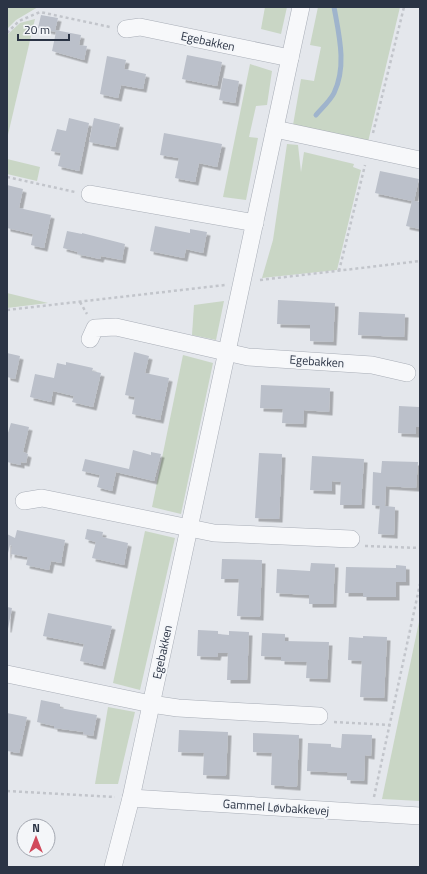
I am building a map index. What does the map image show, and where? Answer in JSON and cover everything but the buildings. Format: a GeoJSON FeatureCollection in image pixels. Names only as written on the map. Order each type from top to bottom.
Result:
{"type":"FeatureCollection","features":[{"type":"Feature","properties":{"kind":"street","name":"Egebakken"},"geometry":{"type":"LineString","coordinates":[[113,867],[131,798],[301,7]]}},
{"type":"Feature","properties":{"kind":"street","name":"Egebakken"},"geometry":{"type":"LineString","coordinates":[[126,29],[140,26],[290,58]]}},
{"type":"Feature","properties":{"kind":"street"},"geometry":{"type":"LineString","coordinates":[[275,129],[420,160]]}},
{"type":"Feature","properties":{"kind":"street"},"geometry":{"type":"LineString","coordinates":[[90,194],[255,222]]}},
{"type":"Feature","properties":{"kind":"street","name":"Egebakken"},"geometry":{"type":"LineString","coordinates":[[90,339],[95,328],[116,327],[248,357],[372,365],[407,373]]}},
{"type":"Feature","properties":{"kind":"street"},"geometry":{"type":"LineString","coordinates":[[24,501],[42,498],[188,529],[214,533],[351,539]]}},
{"type":"Feature","properties":{"kind":"street"},"geometry":{"type":"LineString","coordinates":[[7,674],[151,704],[178,708],[319,716]]}},
{"type":"Feature","properties":{"kind":"street","name":"Gammel Løvbakkevej"},"geometry":{"type":"LineString","coordinates":[[131,798],[420,816]]}},
{"type":"Feature","properties":{"kind":"path"},"geometry":{"type":"LineString","coordinates":[[7,33],[19,21],[40,12],[126,29]]}},
{"type":"Feature","properties":{"kind":"path"},"geometry":{"type":"LineString","coordinates":[[7,177],[90,194]]}},
{"type":"Feature","properties":{"kind":"path"},"geometry":{"type":"LineString","coordinates":[[7,310],[420,262]]}},
{"type":"Feature","properties":{"kind":"path"},"geometry":{"type":"LineString","coordinates":[[351,539],[365,546],[420,548]]}},
{"type":"Feature","properties":{"kind":"path"},"geometry":{"type":"LineString","coordinates":[[370,813],[420,584]]}},
{"type":"Feature","properties":{"kind":"path"},"geometry":{"type":"LineString","coordinates":[[319,716],[333,722],[390,725]]}},
{"type":"Feature","properties":{"kind":"path"},"geometry":{"type":"LineString","coordinates":[[7,791],[131,798]]}},
{"type":"Feature","properties":{"kind":"green space"},"geometry":{"type":"Polygon","coordinates":[[[7,7],[38,7],[16,20],[7,29],[7,7]]]}},
{"type":"Feature","properties":{"kind":"green space"},"geometry":{"type":"Polygon","coordinates":[[[265,7],[287,7],[281,34],[261,29],[265,7]]]}},
{"type":"Feature","properties":{"kind":"green space"},"geometry":{"type":"Polygon","coordinates":[[[318,7],[400,7],[368,142],[293,125],[301,79],[314,81],[321,47],[310,45],[318,7]]]}},
{"type":"Feature","properties":{"kind":"green space"},"geometry":{"type":"Polygon","coordinates":[[[35,19],[7,139],[7,35],[20,23],[35,19]]]}},
{"type":"Feature","properties":{"kind":"green space"},"geometry":{"type":"Polygon","coordinates":[[[250,64],[272,71],[267,105],[256,106],[249,137],[258,138],[246,200],[223,197],[250,64]]]}},
{"type":"Feature","properties":{"kind":"green space"},"geometry":{"type":"Polygon","coordinates":[[[287,144],[298,145],[301,172],[304,152],[354,164],[353,167],[361,170],[337,270],[262,278],[273,240],[287,144]]]}},
{"type":"Feature","properties":{"kind":"green space"},"geometry":{"type":"Polygon","coordinates":[[[7,159],[40,167],[37,181],[7,174],[7,159]]]}},
{"type":"Feature","properties":{"kind":"green space"},"geometry":{"type":"Polygon","coordinates":[[[7,293],[48,303],[7,308],[7,293]]]}},
{"type":"Feature","properties":{"kind":"green space"},"geometry":{"type":"Polygon","coordinates":[[[224,301],[216,340],[192,335],[194,305],[224,301]]]}},
{"type":"Feature","properties":{"kind":"green space"},"geometry":{"type":"Polygon","coordinates":[[[183,355],[213,363],[181,514],[152,507],[183,355]]]}},
{"type":"Feature","properties":{"kind":"green space"},"geometry":{"type":"Polygon","coordinates":[[[145,531],[175,538],[140,690],[113,683],[145,531]]]}},
{"type":"Feature","properties":{"kind":"green space"},"geometry":{"type":"Polygon","coordinates":[[[420,617],[420,801],[382,799],[420,617]]]}},
{"type":"Feature","properties":{"kind":"green space"},"geometry":{"type":"Polygon","coordinates":[[[108,707],[135,712],[118,784],[95,784],[108,707]]]}},
{"type":"Feature","properties":{"kind":"waterway"},"geometry":{"type":"LineString","coordinates":[[316,115],[334,93],[340,72],[341,50],[334,7]]}}]}
